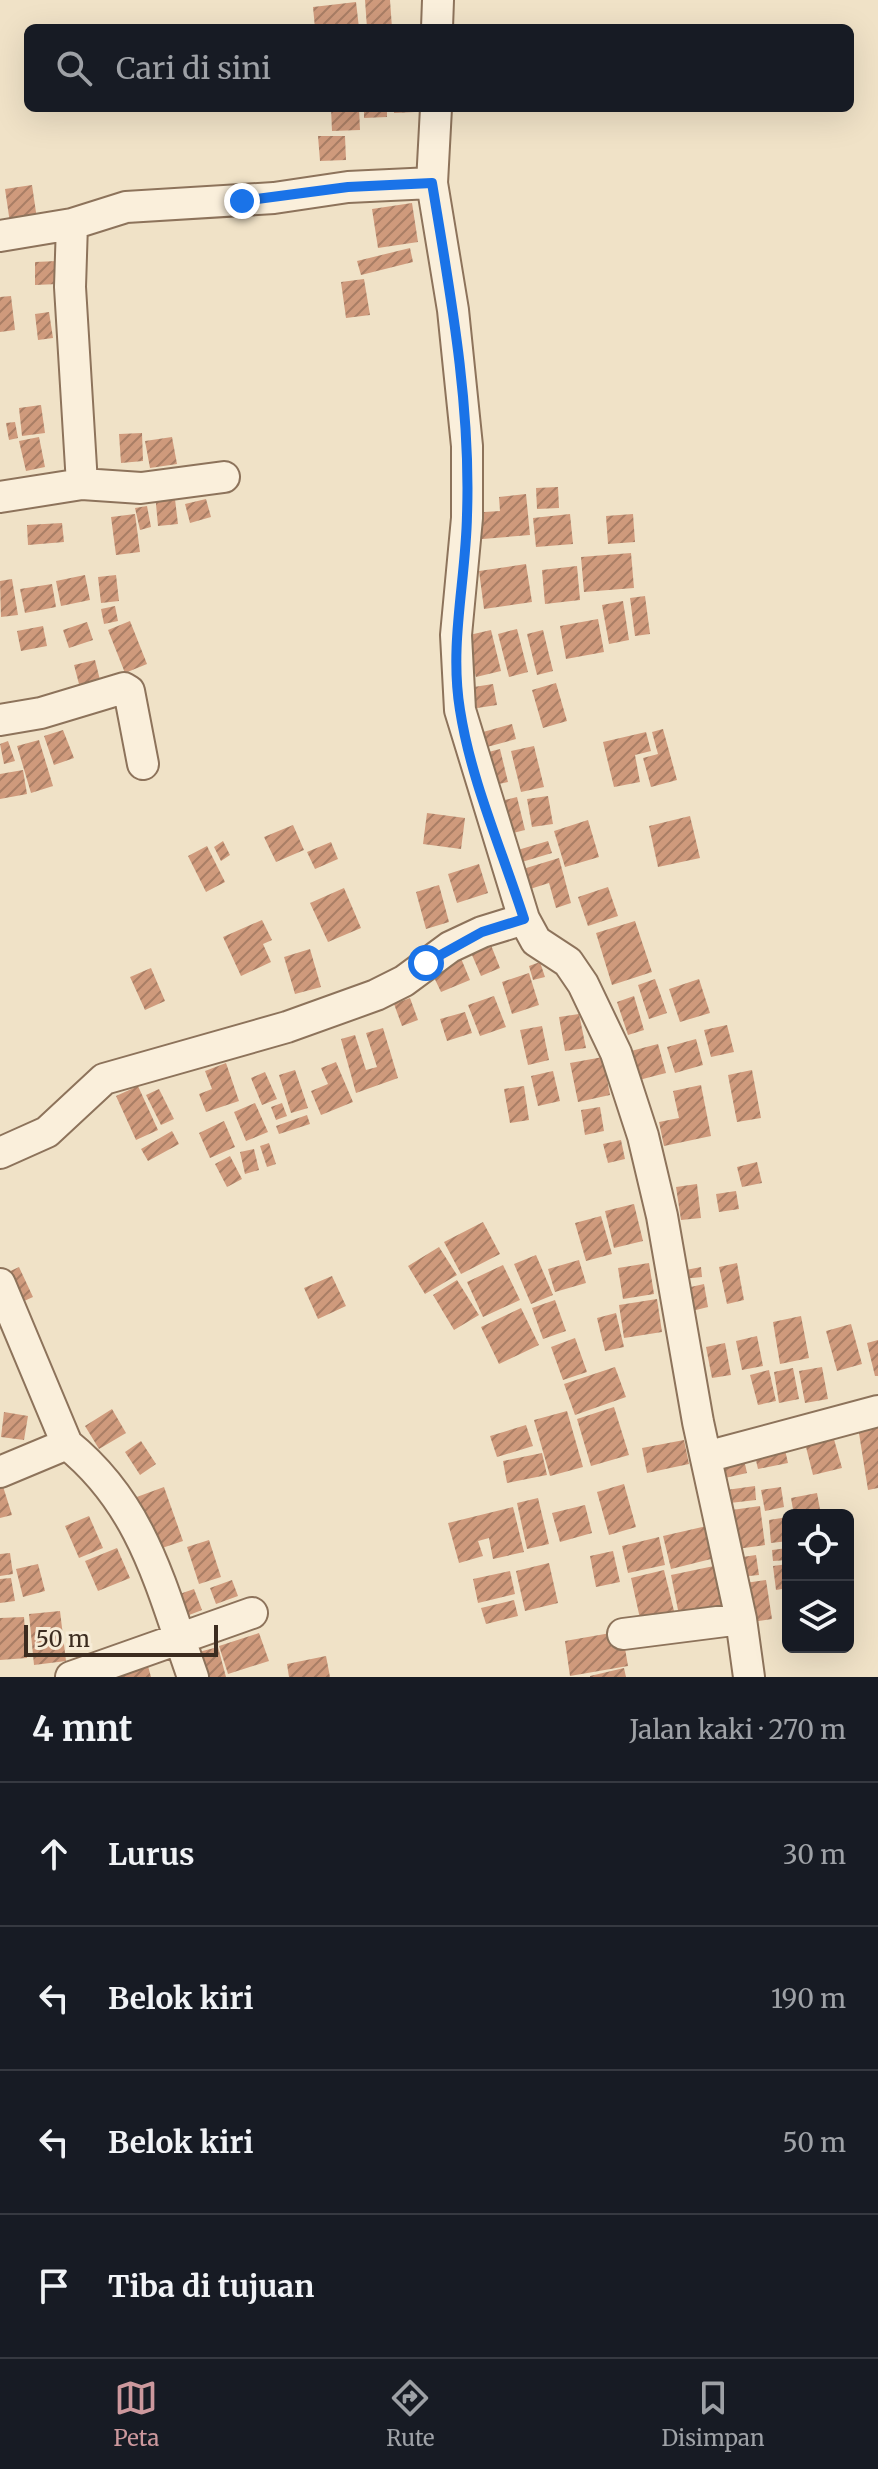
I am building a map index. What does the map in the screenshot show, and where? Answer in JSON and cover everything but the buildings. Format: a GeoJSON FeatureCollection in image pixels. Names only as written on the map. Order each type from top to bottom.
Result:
{"type":"FeatureCollection","features":[{"type":"Feature","properties":{"kind":"street"},"geometry":{"type":"LineString","coordinates":[[437,24],[438,0]]}},
{"type":"Feature","properties":{"kind":"street"},"geometry":{"type":"LineString","coordinates":[[436,112],[432,183],[453,310],[467,446],[467,518],[456,635],[460,710],[524,919],[536,941],[568,962],[583,984],[616,1053],[654,1175],[706,1457],[741,1619],[749,1677]]}},
{"type":"Feature","properties":{"kind":"street"},"geometry":{"type":"LineString","coordinates":[[0,236],[72,224],[126,207],[274,198],[348,187],[432,183]]}},
{"type":"Feature","properties":{"kind":"street"},"geometry":{"type":"LineString","coordinates":[[72,224],[70,287],[82,484]]}},
{"type":"Feature","properties":{"kind":"street"},"geometry":{"type":"LineString","coordinates":[[0,497],[82,484],[141,488],[224,477]]}},
{"type":"Feature","properties":{"kind":"street"},"geometry":{"type":"LineString","coordinates":[[0,720],[41,713],[124,688],[129,691],[143,764]]}},
{"type":"Feature","properties":{"kind":"street"},"geometry":{"type":"LineString","coordinates":[[0,1153],[47,1132],[104,1079],[287,1027],[376,995],[404,981],[450,947],[482,932],[524,919]]}},
{"type":"Feature","properties":{"kind":"street"},"geometry":{"type":"LineString","coordinates":[[0,1284],[67,1444],[115,1490],[136,1523],[193,1677]]}},
{"type":"Feature","properties":{"kind":"street"},"geometry":{"type":"LineString","coordinates":[[706,1457],[878,1411]]}},
{"type":"Feature","properties":{"kind":"street"},"geometry":{"type":"LineString","coordinates":[[0,1472],[67,1444]]}},
{"type":"Feature","properties":{"kind":"street"},"geometry":{"type":"LineString","coordinates":[[71,1677],[252,1613]]}},
{"type":"Feature","properties":{"kind":"street"},"geometry":{"type":"LineString","coordinates":[[623,1634],[741,1619]]}},
{"type":"Feature","properties":{"kind":"route"},"geometry":{"type":"LineString","coordinates":[[242,201],[348,187],[432,183],[453,310],[467,446],[467,518],[456,635],[460,710],[471,755],[524,919],[482,932],[426,963]]}}]}
